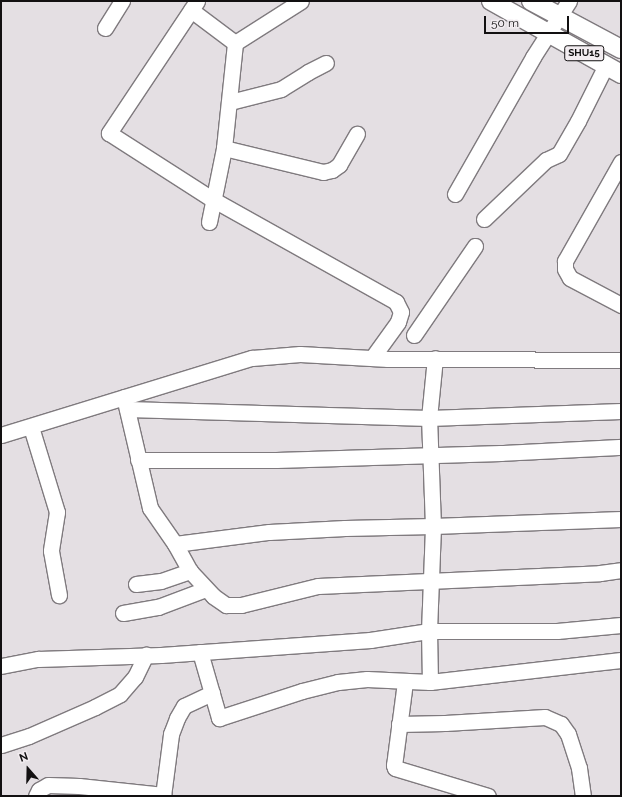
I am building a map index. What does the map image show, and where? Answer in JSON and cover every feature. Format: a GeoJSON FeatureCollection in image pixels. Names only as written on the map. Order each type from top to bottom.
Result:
{"type":"FeatureCollection","features":[{"type":"Feature","properties":{"kind":"main road","name":"SHU15"},"geometry":{"type":"LineString","coordinates":[[491,1],[614,69]]}},
{"type":"Feature","properties":{"kind":"main road","name":"SHU15"},"geometry":{"type":"LineString","coordinates":[[531,1],[564,8],[621,48]]}},
{"type":"Feature","properties":{"kind":"street"},"geometry":{"type":"LineString","coordinates":[[105,28],[122,1]]}},
{"type":"Feature","properties":{"kind":"street"},"geometry":{"type":"LineString","coordinates":[[235,43],[302,1]]}},
{"type":"Feature","properties":{"kind":"street"},"geometry":{"type":"LineString","coordinates":[[235,43],[194,5],[109,133],[212,199],[396,302],[401,312],[411,324],[418,358]]}},
{"type":"Feature","properties":{"kind":"street"},"geometry":{"type":"LineString","coordinates":[[455,194],[548,32],[564,8]]}},
{"type":"Feature","properties":{"kind":"street"},"geometry":{"type":"LineString","coordinates":[[209,222],[212,199],[224,148],[235,43]]}},
{"type":"Feature","properties":{"kind":"street"},"geometry":{"type":"LineString","coordinates":[[230,102],[281,89],[308,72],[326,63]]}},
{"type":"Feature","properties":{"kind":"street"},"geometry":{"type":"LineString","coordinates":[[484,219],[546,160],[559,154],[578,121],[614,69]]}},
{"type":"Feature","properties":{"kind":"street"},"geometry":{"type":"LineString","coordinates":[[224,148],[323,172],[332,170],[339,164],[357,134]]}},
{"type":"Feature","properties":{"kind":"street"},"geometry":{"type":"LineString","coordinates":[[619,169],[568,255],[565,261],[565,269],[570,278],[621,305]]}},
{"type":"Feature","properties":{"kind":"street"},"geometry":{"type":"LineString","coordinates":[[414,335],[476,246]]}},
{"type":"Feature","properties":{"kind":"street"},"geometry":{"type":"LineString","coordinates":[[372,358],[398,322],[401,312]]}},
{"type":"Feature","properties":{"kind":"street"},"geometry":{"type":"LineString","coordinates":[[1,435],[126,403],[252,358],[300,354],[372,358],[621,360]]}},
{"type":"Feature","properties":{"kind":"street"},"geometry":{"type":"LineString","coordinates":[[430,682],[429,631],[433,526],[429,418],[435,358]]}},
{"type":"Feature","properties":{"kind":"street"},"geometry":{"type":"LineString","coordinates":[[126,403],[429,418],[621,411]]}},
{"type":"Feature","properties":{"kind":"street"},"geometry":{"type":"LineString","coordinates":[[126,403],[150,508],[175,544],[190,571],[206,589],[226,604],[241,605],[318,586],[600,573],[621,570]]}},
{"type":"Feature","properties":{"kind":"street"},"geometry":{"type":"LineString","coordinates":[[31,427],[57,512],[51,551],[59,595]]}},
{"type":"Feature","properties":{"kind":"street"},"geometry":{"type":"LineString","coordinates":[[138,460],[276,460],[431,456],[621,447]]}},
{"type":"Feature","properties":{"kind":"street"},"geometry":{"type":"LineString","coordinates":[[175,544],[269,532],[621,519]]}},
{"type":"Feature","properties":{"kind":"street"},"geometry":{"type":"LineString","coordinates":[[136,584],[161,582],[190,571]]}},
{"type":"Feature","properties":{"kind":"street"},"geometry":{"type":"LineString","coordinates":[[124,613],[158,607],[206,589]]}},
{"type":"Feature","properties":{"kind":"street"},"geometry":{"type":"LineString","coordinates":[[1,666],[38,659],[200,652],[370,640],[429,631],[557,631],[621,625]]}},
{"type":"Feature","properties":{"kind":"street"},"geometry":{"type":"LineString","coordinates":[[200,652],[219,718],[302,691],[338,682],[366,679],[430,682],[621,660]]}},
{"type":"Feature","properties":{"kind":"street"},"geometry":{"type":"LineString","coordinates":[[1,745],[29,736],[120,694],[135,677],[146,654]]}},
{"type":"Feature","properties":{"kind":"street"},"geometry":{"type":"LineString","coordinates":[[405,682],[394,765],[395,768],[479,795]]}},
{"type":"Feature","properties":{"kind":"street"},"geometry":{"type":"LineString","coordinates":[[36,796],[39,790],[48,785],[79,786],[163,796],[171,734],[177,718],[184,706],[212,693]]}},
{"type":"Feature","properties":{"kind":"street"},"geometry":{"type":"LineString","coordinates":[[399,724],[445,723],[545,717],[561,724],[568,734],[579,768],[583,796]]}}]}
